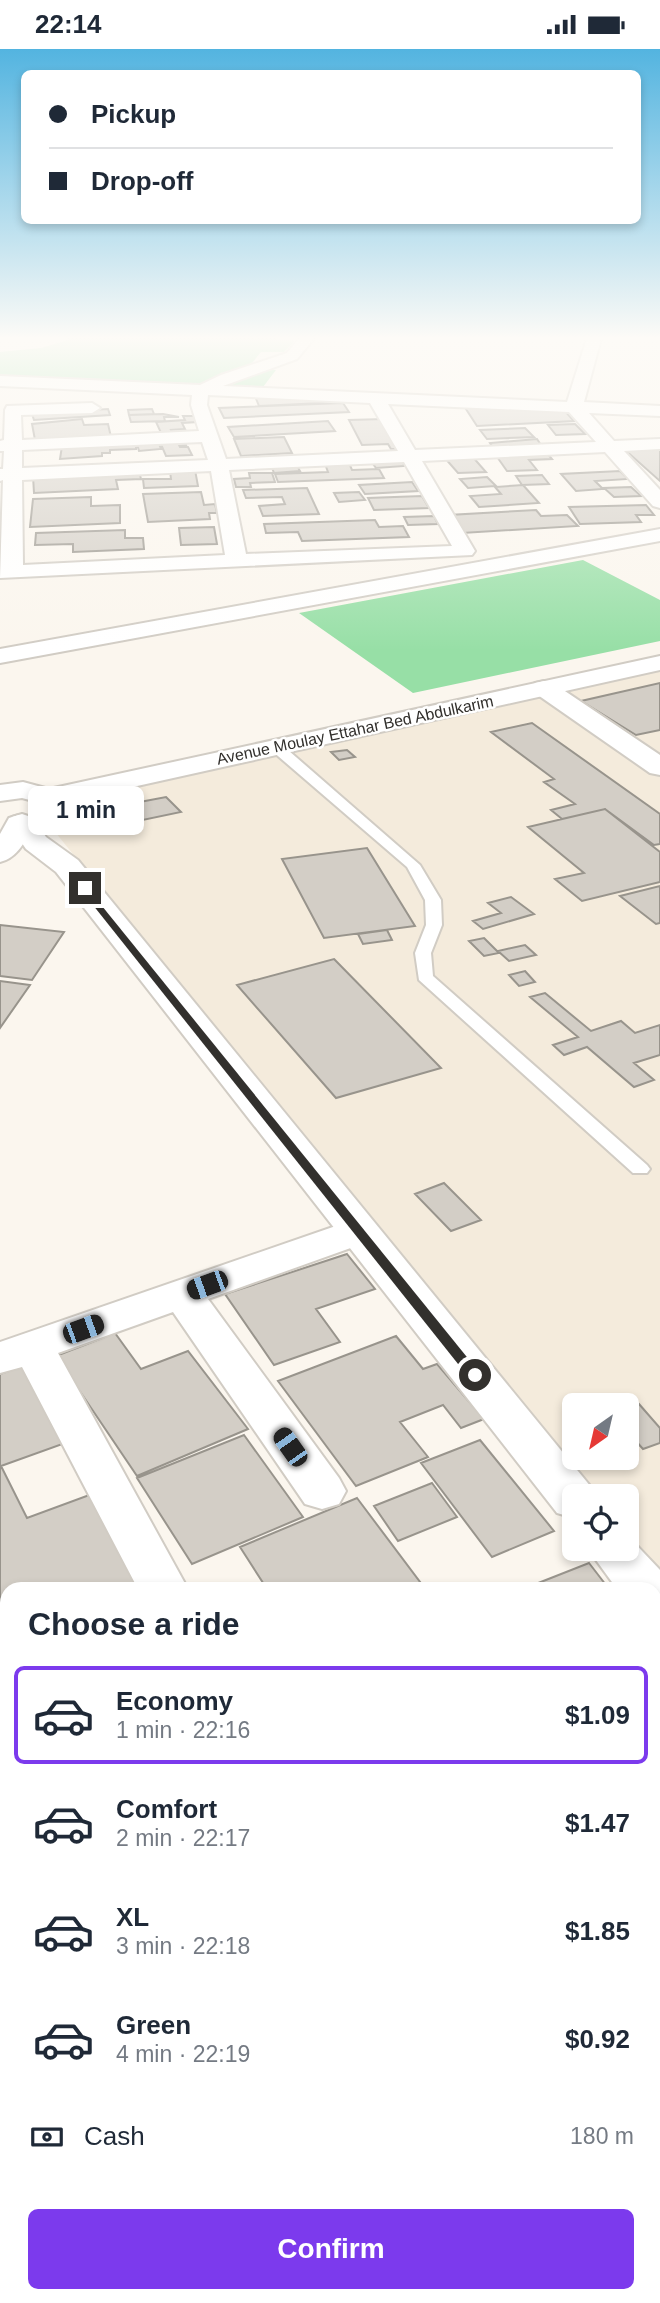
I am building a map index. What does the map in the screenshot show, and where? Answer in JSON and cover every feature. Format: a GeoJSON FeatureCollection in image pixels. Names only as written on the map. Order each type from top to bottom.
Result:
{"type":"FeatureCollection","features":[{"type":"Feature","properties":{"kind":"street"},"geometry":{"type":"LineString","coordinates":[[119,440],[6,445],[6,572],[592,546]]}},
{"type":"Feature","properties":{"kind":"street"},"geometry":{"type":"LineString","coordinates":[[211,440],[219,465],[237,561]]}},
{"type":"Feature","properties":{"kind":"street"},"geometry":{"type":"LineString","coordinates":[[402,440],[465,551]]}},
{"type":"Feature","properties":{"kind":"street"},"geometry":{"type":"LineString","coordinates":[[605,440],[660,502]]}},
{"type":"Feature","properties":{"kind":"street"},"geometry":{"type":"LineString","coordinates":[[7,474],[660,444]]}},
{"type":"Feature","properties":{"kind":"street"},"geometry":{"type":"LineString","coordinates":[[0,656],[660,535]]}},
{"type":"Feature","properties":{"kind":"street","name":"Avenue Moulay Ettahar Bed Abdulkarim"},"geometry":{"type":"LineString","coordinates":[[26,817],[276,747],[660,663]]}},
{"type":"Feature","properties":{"kind":"street"},"geometry":{"type":"LineString","coordinates":[[544,688],[660,767]]}},
{"type":"Feature","properties":{"kind":"street"},"geometry":{"type":"LineString","coordinates":[[0,792],[33,791],[26,817],[0,853]]}},
{"type":"Feature","properties":{"kind":"street"},"geometry":{"type":"LineString","coordinates":[[26,817],[36,843],[67,866],[562,1485]]}},
{"type":"Feature","properties":{"kind":"street"},"geometry":{"type":"LineString","coordinates":[[159,1582],[17,1352],[359,1231]]}},
{"type":"Feature","properties":{"kind":"street"},"geometry":{"type":"LineString","coordinates":[[182,1294],[322,1490]]}},
{"type":"Feature","properties":{"kind":"street"},"geometry":{"type":"LineString","coordinates":[[623,1561],[640,1582]]}},
{"type":"Feature","properties":{"kind":"lane"},"geometry":{"type":"LineString","coordinates":[[276,747],[413,865],[433,900],[434,925],[423,953],[425,977],[640,1169]]}},
{"type":"Feature","properties":{"kind":"shaded area"},"geometry":{"type":"Polygon","coordinates":[[[660,660],[660,1580],[639,1554],[639,1484],[582,1484],[571,1470],[639,1470],[639,1393],[562,1393],[562,1459],[26,796],[660,660]]]}},
{"type":"Feature","properties":{"kind":"green space"},"geometry":{"type":"Polygon","coordinates":[[[583,560],[660,600],[660,641],[413,693],[299,613],[583,560]]]}},
{"type":"Feature","properties":{"kind":"building"},"geometry":{"type":"Polygon","coordinates":[[[234,440],[286,440],[292,453],[241,456],[234,440]]]}},
{"type":"Feature","properties":{"kind":"building"},"geometry":{"type":"Polygon","coordinates":[[[359,440],[396,440],[401,449],[391,449],[388,444],[362,445],[359,440]]]}},
{"type":"Feature","properties":{"kind":"building"},"geometry":{"type":"Polygon","coordinates":[[[538,440],[543,448],[494,449],[490,443],[538,440]]]}},
{"type":"Feature","properties":{"kind":"building"},"geometry":{"type":"Polygon","coordinates":[[[160,442],[185,442],[186,445],[179,445],[180,447],[188,447],[192,455],[166,456],[160,442]]]}},
{"type":"Feature","properties":{"kind":"building"},"geometry":{"type":"Polygon","coordinates":[[[136,443],[136,449],[110,450],[110,453],[102,453],[102,456],[60,459],[62,446],[136,443]]]}},
{"type":"Feature","properties":{"kind":"building"},"geometry":{"type":"Polygon","coordinates":[[[137,444],[159,444],[161,449],[139,451],[137,444]]]}},
{"type":"Feature","properties":{"kind":"building"},"geometry":{"type":"Polygon","coordinates":[[[660,447],[660,481],[624,449],[660,447]]]}},
{"type":"Feature","properties":{"kind":"building"},"geometry":{"type":"Polygon","coordinates":[[[546,452],[552,459],[529,460],[537,470],[507,471],[495,454],[546,452]]]}},
{"type":"Feature","properties":{"kind":"building"},"geometry":{"type":"Polygon","coordinates":[[[471,455],[486,472],[458,473],[444,457],[471,455]]]}},
{"type":"Feature","properties":{"kind":"building"},"geometry":{"type":"Polygon","coordinates":[[[400,459],[405,466],[376,468],[371,461],[400,459]]]}},
{"type":"Feature","properties":{"kind":"building"},"geometry":{"type":"Polygon","coordinates":[[[349,463],[352,470],[379,469],[384,478],[278,482],[275,474],[328,472],[325,464],[349,463]]]}},
{"type":"Feature","properties":{"kind":"building"},"geometry":{"type":"Polygon","coordinates":[[[296,464],[300,471],[274,473],[271,465],[296,464]]]}},
{"type":"Feature","properties":{"kind":"building"},"geometry":{"type":"Polygon","coordinates":[[[195,470],[198,486],[144,488],[143,479],[171,479],[170,471],[195,470]]]}},
{"type":"Feature","properties":{"kind":"building"},"geometry":{"type":"Polygon","coordinates":[[[139,471],[141,479],[116,480],[118,489],[34,493],[33,476],[139,471]]]}},
{"type":"Feature","properties":{"kind":"building"},"geometry":{"type":"Polygon","coordinates":[[[620,471],[628,479],[595,481],[603,489],[576,491],[561,474],[620,471]]]}},
{"type":"Feature","properties":{"kind":"building"},"geometry":{"type":"Polygon","coordinates":[[[249,473],[272,473],[275,482],[250,483],[251,487],[236,487],[234,479],[250,478],[249,473]]]}},
{"type":"Feature","properties":{"kind":"building"},"geometry":{"type":"Polygon","coordinates":[[[542,475],[549,484],[522,485],[516,476],[542,475]]]}},
{"type":"Feature","properties":{"kind":"building"},"geometry":{"type":"Polygon","coordinates":[[[487,477],[496,486],[468,488],[460,479],[487,477]]]}},
{"type":"Feature","properties":{"kind":"building"},"geometry":{"type":"Polygon","coordinates":[[[412,482],[418,491],[365,494],[359,485],[412,482]]]}},
{"type":"Feature","properties":{"kind":"building"},"geometry":{"type":"Polygon","coordinates":[[[523,485],[539,503],[479,507],[470,496],[501,494],[495,487],[523,485]]]}},
{"type":"Feature","properties":{"kind":"building"},"geometry":{"type":"Polygon","coordinates":[[[631,487],[641,496],[614,497],[604,488],[631,487]]]}},
{"type":"Feature","properties":{"kind":"building"},"geometry":{"type":"Polygon","coordinates":[[[307,488],[319,514],[263,516],[259,506],[285,504],[282,497],[246,498],[243,490],[307,488]]]}},
{"type":"Feature","properties":{"kind":"building"},"geometry":{"type":"Polygon","coordinates":[[[201,492],[204,505],[215,504],[217,513],[209,513],[210,519],[148,522],[143,494],[201,492]]]}},
{"type":"Feature","properties":{"kind":"building"},"geometry":{"type":"Polygon","coordinates":[[[359,492],[365,500],[339,502],[334,493],[359,492]]]}},
{"type":"Feature","properties":{"kind":"building"},"geometry":{"type":"Polygon","coordinates":[[[422,496],[429,508],[374,510],[368,498],[422,496]]]}},
{"type":"Feature","properties":{"kind":"building"},"geometry":{"type":"Polygon","coordinates":[[[91,497],[91,506],[120,505],[120,523],[30,527],[33,499],[91,497]]]}},
{"type":"Feature","properties":{"kind":"building"},"geometry":{"type":"Polygon","coordinates":[[[646,505],[654,515],[636,515],[641,522],[580,524],[569,507],[646,505]]]}},
{"type":"Feature","properties":{"kind":"building"},"geometry":{"type":"Polygon","coordinates":[[[536,510],[541,516],[567,515],[578,526],[462,533],[449,515],[536,510]]]}},
{"type":"Feature","properties":{"kind":"building"},"geometry":{"type":"Polygon","coordinates":[[[434,516],[438,524],[408,525],[404,517],[434,516]]]}},
{"type":"Feature","properties":{"kind":"building"},"geometry":{"type":"Polygon","coordinates":[[[375,520],[379,527],[403,526],[409,537],[302,541],[298,532],[266,533],[264,524],[375,520]]]}},
{"type":"Feature","properties":{"kind":"building"},"geometry":{"type":"Polygon","coordinates":[[[214,527],[217,544],[181,545],[179,528],[214,527]]]}},
{"type":"Feature","properties":{"kind":"building"},"geometry":{"type":"Polygon","coordinates":[[[125,530],[125,538],[143,538],[144,549],[73,552],[73,544],[35,545],[36,533],[125,530]]]}},
{"type":"Feature","properties":{"kind":"building"},"geometry":{"type":"Polygon","coordinates":[[[660,683],[660,730],[636,735],[581,701],[660,683]]]}},
{"type":"Feature","properties":{"kind":"building"},"geometry":{"type":"Polygon","coordinates":[[[532,723],[660,814],[660,844],[654,845],[605,809],[562,819],[551,810],[575,804],[544,782],[554,779],[491,732],[532,723]]]}},
{"type":"Feature","properties":{"kind":"building"},"geometry":{"type":"Polygon","coordinates":[[[347,750],[355,757],[339,760],[331,752],[347,750]]]}},
{"type":"Feature","properties":{"kind":"building"},"geometry":{"type":"Polygon","coordinates":[[[166,797],[181,812],[138,821],[124,805],[166,797]]]}},
{"type":"Feature","properties":{"kind":"building"},"geometry":{"type":"Polygon","coordinates":[[[605,809],[660,852],[660,882],[582,901],[555,879],[584,873],[528,827],[605,809]]]}},
{"type":"Feature","properties":{"kind":"building"},"geometry":{"type":"Polygon","coordinates":[[[367,848],[415,926],[324,938],[282,859],[367,848]]]}},
{"type":"Feature","properties":{"kind":"building"},"geometry":{"type":"Polygon","coordinates":[[[660,886],[660,923],[656,924],[620,896],[660,886]]]}},
{"type":"Feature","properties":{"kind":"building"},"geometry":{"type":"Polygon","coordinates":[[[511,897],[534,914],[483,929],[473,921],[501,913],[488,903],[511,897]]]}},
{"type":"Feature","properties":{"kind":"building"},"geometry":{"type":"Polygon","coordinates":[[[0,925],[64,932],[32,980],[0,976],[0,925]]]}},
{"type":"Feature","properties":{"kind":"building"},"geometry":{"type":"Polygon","coordinates":[[[387,930],[392,940],[363,944],[358,934],[387,930]]]}},
{"type":"Feature","properties":{"kind":"building"},"geometry":{"type":"Polygon","coordinates":[[[484,938],[499,953],[484,956],[469,941],[484,938]]]}},
{"type":"Feature","properties":{"kind":"building"},"geometry":{"type":"Polygon","coordinates":[[[525,945],[536,955],[509,961],[498,951],[525,945]]]}},
{"type":"Feature","properties":{"kind":"building"},"geometry":{"type":"Polygon","coordinates":[[[334,959],[441,1068],[336,1098],[237,985],[334,959]]]}},
{"type":"Feature","properties":{"kind":"building"},"geometry":{"type":"Polygon","coordinates":[[[525,971],[535,982],[519,986],[509,975],[525,971]]]}},
{"type":"Feature","properties":{"kind":"building"},"geometry":{"type":"Polygon","coordinates":[[[0,981],[30,985],[0,1028],[0,981]]]}},
{"type":"Feature","properties":{"kind":"building"},"geometry":{"type":"Polygon","coordinates":[[[545,993],[591,1031],[621,1021],[635,1033],[660,1025],[660,1055],[634,1063],[654,1080],[634,1087],[587,1047],[564,1055],[553,1045],[578,1037],[530,997],[545,993]]]}},
{"type":"Feature","properties":{"kind":"building"},"geometry":{"type":"Polygon","coordinates":[[[444,1183],[481,1220],[451,1231],[415,1194],[444,1183]]]}},
{"type":"Feature","properties":{"kind":"building"},"geometry":{"type":"Polygon","coordinates":[[[347,1254],[375,1289],[316,1309],[340,1342],[274,1365],[225,1294],[347,1254]]]}},
{"type":"Feature","properties":{"kind":"building"},"geometry":{"type":"Polygon","coordinates":[[[115,1333],[141,1369],[188,1351],[248,1429],[137,1476],[56,1356],[115,1333]]]}},
{"type":"Feature","properties":{"kind":"building"},"geometry":{"type":"Polygon","coordinates":[[[396,1336],[423,1369],[437,1364],[484,1419],[461,1428],[443,1405],[400,1422],[428,1457],[356,1486],[278,1381],[396,1336]]]}},
{"type":"Feature","properties":{"kind":"building"},"geometry":{"type":"Polygon","coordinates":[[[26,1365],[68,1442],[1,1466],[27,1518],[92,1494],[139,1582],[0,1582],[0,1374],[26,1365]]]}},
{"type":"Feature","properties":{"kind":"building"},"geometry":{"type":"Polygon","coordinates":[[[639,1404],[660,1428],[660,1443],[643,1449],[639,1445],[639,1404]]]}},
{"type":"Feature","properties":{"kind":"building"},"geometry":{"type":"Polygon","coordinates":[[[244,1435],[303,1517],[192,1564],[137,1478],[244,1435]]]}},
{"type":"Feature","properties":{"kind":"building"},"geometry":{"type":"Polygon","coordinates":[[[480,1440],[554,1531],[492,1557],[421,1463],[480,1440]]]}},
{"type":"Feature","properties":{"kind":"building"},"geometry":{"type":"Polygon","coordinates":[[[432,1483],[457,1517],[398,1541],[374,1506],[432,1483]]]}},
{"type":"Feature","properties":{"kind":"building"},"geometry":{"type":"Polygon","coordinates":[[[357,1498],[420,1582],[262,1582],[240,1547],[357,1498]]]}},
{"type":"Feature","properties":{"kind":"building"},"geometry":{"type":"Polygon","coordinates":[[[589,1563],[604,1582],[541,1582],[589,1563]]]}},
{"type":"Feature","properties":{"kind":"route"},"geometry":{"type":"LineString","coordinates":[[85,888],[475,1375]]}}]}
